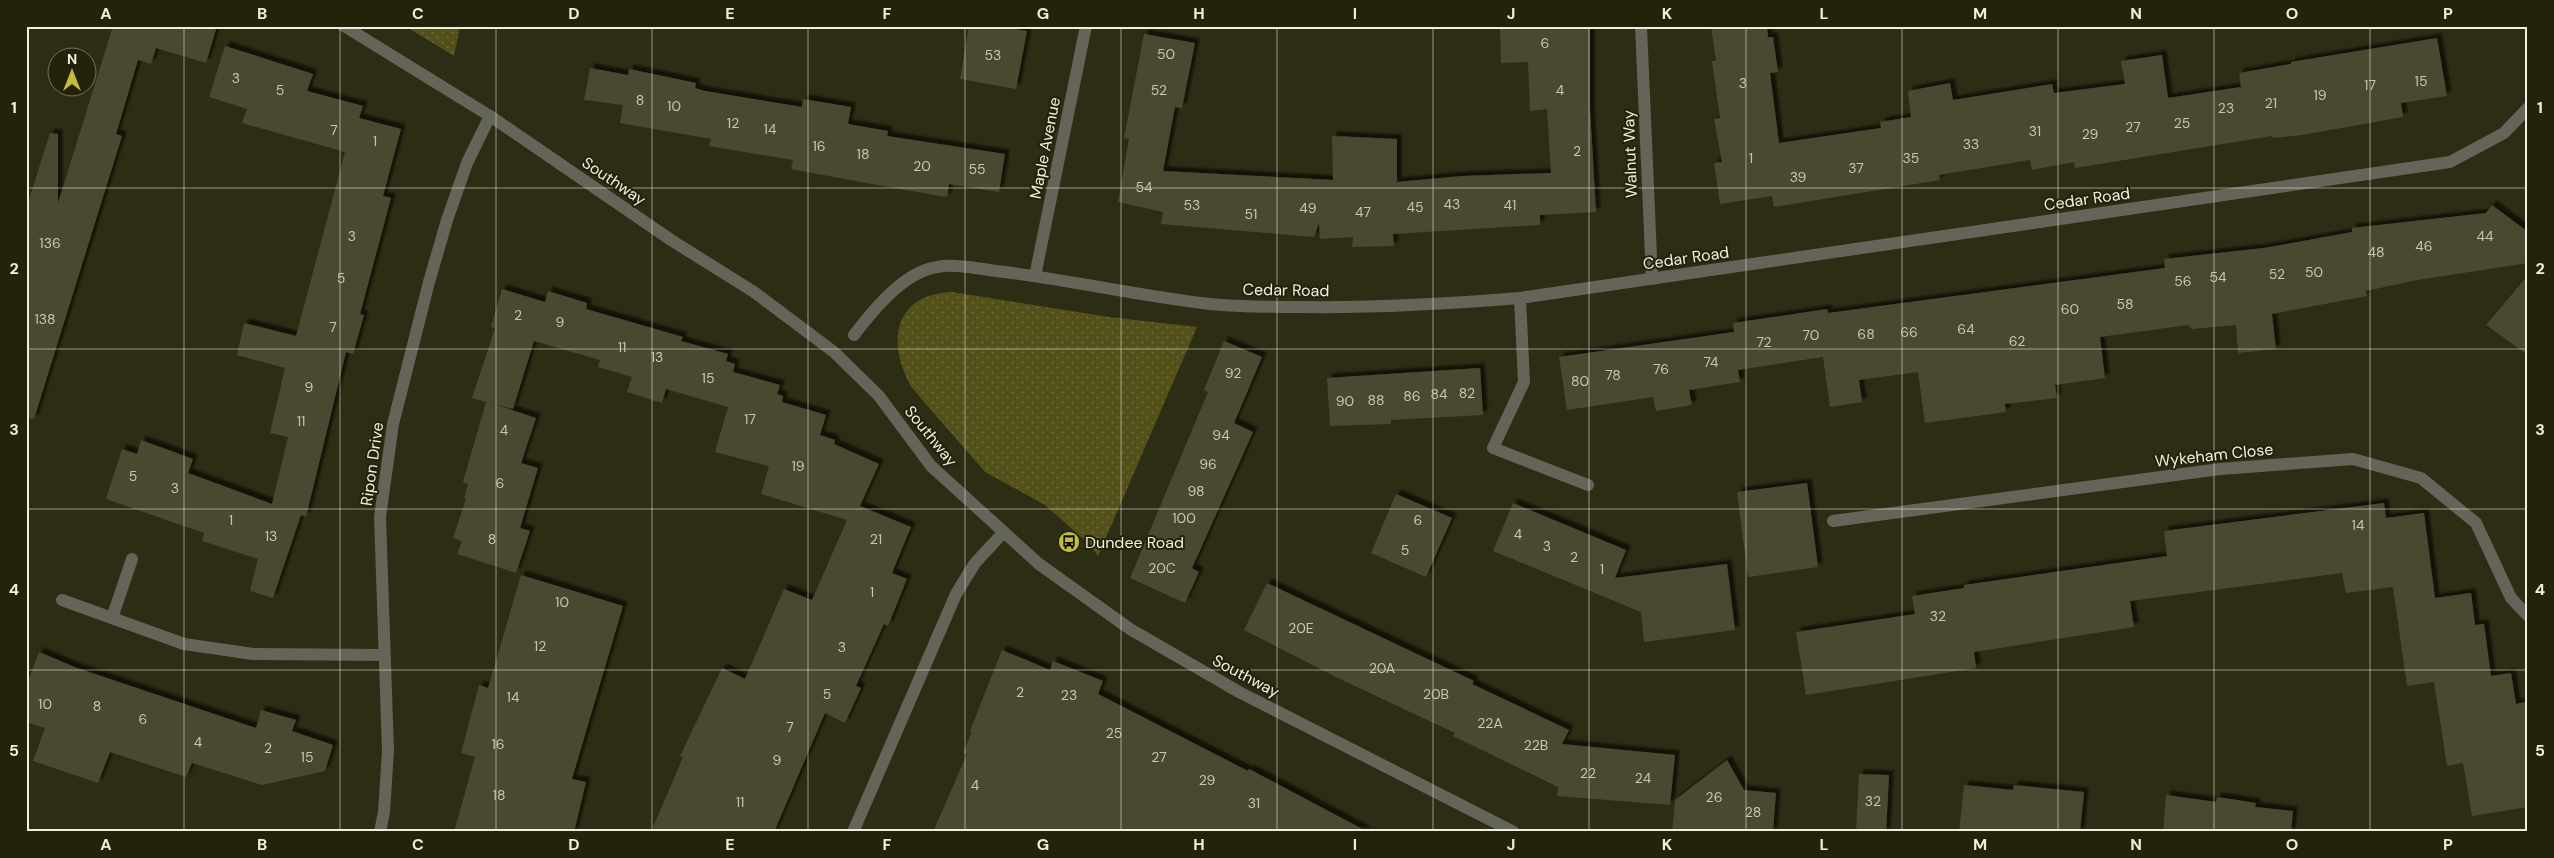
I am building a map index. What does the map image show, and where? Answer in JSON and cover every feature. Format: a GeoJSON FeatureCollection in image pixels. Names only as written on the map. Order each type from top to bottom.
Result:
{"type":"FeatureCollection","features":[{"type":"Feature","properties":{"kind":"street","name":"Southway"},"geometry":{"type":"LineString","coordinates":[[344,26],[490,116],[671,240],[754,292],[834,352],[880,396],[930,466],[1039,564],[1130,629],[1239,692],[1514,832]]}},
{"type":"Feature","properties":{"kind":"street","name":"Maple Avenue"},"geometry":{"type":"LineString","coordinates":[[1035,276],[1086,26]]}},
{"type":"Feature","properties":{"kind":"street","name":"Walnut Way"},"geometry":{"type":"LineString","coordinates":[[1641,26],[1652,279]]}},
{"type":"Feature","properties":{"kind":"street","name":"Cedar Road"},"geometry":{"type":"LineString","coordinates":[[854,335],[879,303],[921,271],[955,266],[1035,276],[1212,304],[1348,307],[1434,305],[1520,298],[2450,162],[2504,133],[2528,108]]}},
{"type":"Feature","properties":{"kind":"street","name":"Ripon Drive"},"geometry":{"type":"LineString","coordinates":[[380,832],[384,812],[388,751],[380,517],[393,424],[429,282],[447,220],[467,163],[490,116]]}},
{"type":"Feature","properties":{"kind":"street"},"geometry":{"type":"LineString","coordinates":[[1520,298],[1524,382],[1493,448],[1588,486]]}},
{"type":"Feature","properties":{"kind":"street","name":"Wykeham Close"},"geometry":{"type":"LineString","coordinates":[[1833,521],[2220,469],[2353,459],[2421,478],[2476,523],[2511,598],[2528,616]]}},
{"type":"Feature","properties":{"kind":"street"},"geometry":{"type":"LineString","coordinates":[[853,832],[956,594],[976,563],[1003,533]]}},
{"type":"Feature","properties":{"kind":"street"},"geometry":{"type":"LineString","coordinates":[[112,618],[132,559]]}},
{"type":"Feature","properties":{"kind":"street"},"geometry":{"type":"LineString","coordinates":[[62,600],[184,644],[253,654],[384,655]]}},
{"type":"Feature","properties":{"kind":"shaded area"},"geometry":{"type":"Polygon","coordinates":[[[405,26],[460,26],[454,56],[405,26]]]}},
{"type":"Feature","properties":{"kind":"shaded area"},"geometry":{"type":"Polygon","coordinates":[[[952,292],[1109,317],[1197,327],[1098,556],[1089,544],[1045,505],[985,472],[912,388],[899,355],[898,339],[900,324],[907,312],[917,302],[932,295],[952,292]]]}},
{"type":"Feature","properties":{"kind":"building"},"geometry":{"type":"Polygon","coordinates":[[[113,26],[217,26],[206,63],[156,48],[151,64],[138,60],[116,134],[122,136],[34,419],[26,418],[26,209],[50,133],[58,134],[58,203],[91,98],[98,98],[98,74],[113,26]]]}},
{"type":"Feature","properties":{"kind":"building"},"geometry":{"type":"Polygon","coordinates":[[[969,26],[997,26],[1027,31],[1016,89],[960,79],[969,26]]]}},
{"type":"Feature","properties":{"kind":"building"},"geometry":{"type":"Polygon","coordinates":[[[1500,26],[1590,26],[1590,109],[1596,212],[1540,215],[1540,225],[1393,234],[1394,246],[1352,247],[1353,237],[1320,239],[1319,223],[1314,237],[1161,224],[1163,212],[1118,202],[1129,139],[1124,138],[1144,34],[1195,43],[1182,108],[1175,107],[1163,171],[1333,180],[1332,136],[1397,139],[1397,182],[1462,176],[1551,173],[1547,109],[1530,111],[1528,62],[1501,63],[1500,26]]]}},
{"type":"Feature","properties":{"kind":"building"},"geometry":{"type":"Polygon","coordinates":[[[1711,26],[1767,26],[1768,37],[1773,37],[1778,72],[1770,73],[1779,143],[1881,128],[1880,122],[1911,117],[1908,91],[1950,83],[1953,100],[2052,84],[2054,93],[2125,84],[2121,61],[2162,55],[2168,98],[2241,87],[2239,73],[2291,64],[2291,62],[2437,38],[2447,96],[2401,103],[2403,117],[2302,135],[2273,138],[2272,136],[2075,168],[2074,162],[2032,170],[2030,160],[1939,175],[1940,180],[1774,207],[1772,196],[1720,204],[1714,163],[1722,162],[1714,119],[1720,118],[1712,61],[1716,61],[1711,26]]]}},
{"type":"Feature","properties":{"kind":"building"},"geometry":{"type":"Polygon","coordinates":[[[225,46],[313,74],[307,91],[363,106],[359,118],[401,129],[383,196],[391,198],[360,314],[364,315],[353,354],[346,352],[306,517],[301,515],[273,598],[250,591],[258,559],[202,541],[204,533],[106,499],[122,449],[137,454],[141,440],[193,459],[188,473],[272,504],[288,437],[270,433],[285,368],[237,355],[244,323],[296,336],[345,152],[242,123],[247,109],[209,97],[225,46]]]}},
{"type":"Feature","properties":{"kind":"building"},"geometry":{"type":"Polygon","coordinates":[[[590,68],[628,75],[629,69],[696,83],[695,88],[705,91],[802,107],[803,99],[851,107],[848,124],[888,131],[887,136],[1005,154],[999,192],[949,184],[947,197],[888,187],[791,169],[793,160],[709,146],[711,139],[620,123],[623,105],[584,100],[590,68]]]}},
{"type":"Feature","properties":{"kind":"building"},"geometry":{"type":"Polygon","coordinates":[[[2492,205],[2528,232],[2528,263],[2417,280],[2366,291],[2367,296],[2272,314],[2276,349],[2238,353],[2236,325],[2192,329],[2188,325],[2100,337],[2105,378],[2055,385],[2057,398],[2005,404],[2006,412],[1925,423],[1918,372],[1859,380],[1862,402],[1830,407],[1823,357],[1738,370],[1740,382],[1689,390],[1692,405],[1656,411],[1653,397],[1567,410],[1559,357],[1734,332],[1733,323],[1827,309],[1828,313],[2165,268],[2164,259],[2264,248],[2352,232],[2352,228],[2486,213],[2492,205]]]}},
{"type":"Feature","properties":{"kind":"building"},"geometry":{"type":"Polygon","coordinates":[[[2528,275],[2528,355],[2486,325],[2528,275]]]}},
{"type":"Feature","properties":{"kind":"building"},"geometry":{"type":"Polygon","coordinates":[[[502,289],[545,302],[548,291],[587,303],[586,309],[683,337],[681,341],[728,354],[726,361],[735,364],[733,372],[780,385],[777,394],[783,396],[782,402],[826,415],[820,435],[835,440],[834,444],[879,464],[860,506],[911,527],[892,573],[907,579],[888,626],[884,624],[856,686],[861,688],[845,723],[825,713],[774,832],[651,832],[683,757],[680,756],[722,668],[745,679],[784,589],[812,600],[847,520],[761,494],[769,466],[715,452],[728,407],[666,389],[662,403],[627,392],[632,377],[598,367],[600,360],[534,341],[513,409],[488,402],[536,418],[521,463],[538,468],[520,528],[530,531],[516,573],[457,554],[462,541],[453,538],[466,499],[464,498],[468,484],[463,482],[486,402],[472,398],[495,328],[491,327],[502,289]]]}},
{"type":"Feature","properties":{"kind":"building"},"geometry":{"type":"Polygon","coordinates":[[[1224,341],[1262,357],[1234,423],[1253,432],[1192,568],[1199,572],[1185,603],[1130,578],[1208,392],[1204,390],[1224,341]]]}},
{"type":"Feature","properties":{"kind":"building"},"geometry":{"type":"Polygon","coordinates":[[[1480,368],[1483,415],[1391,420],[1391,424],[1330,426],[1327,378],[1480,368]]]}},
{"type":"Feature","properties":{"kind":"building"},"geometry":{"type":"Polygon","coordinates":[[[1807,483],[1818,567],[1748,577],[1737,492],[1807,483]]]}},
{"type":"Feature","properties":{"kind":"building"},"geometry":{"type":"Polygon","coordinates":[[[1396,494],[1452,518],[1426,577],[1371,553],[1396,494]]]}},
{"type":"Feature","properties":{"kind":"building"},"geometry":{"type":"Polygon","coordinates":[[[1513,503],[1626,550],[1615,578],[1727,564],[1735,630],[1644,642],[1641,612],[1493,551],[1513,503]]]}},
{"type":"Feature","properties":{"kind":"building"},"geometry":{"type":"Polygon","coordinates":[[[2384,503],[2386,518],[2424,513],[2435,598],[2471,593],[2475,625],[2484,624],[2491,676],[2511,673],[2516,704],[2525,702],[2528,720],[2528,807],[2472,816],[2463,763],[2447,766],[2434,682],[2407,686],[2393,587],[2346,593],[2342,573],[2130,601],[2134,627],[1974,652],[1976,668],[1806,695],[1796,632],[1915,614],[1912,596],[1964,588],[1964,585],[2167,556],[2164,531],[2384,503]]]}},
{"type":"Feature","properties":{"kind":"building"},"geometry":{"type":"Polygon","coordinates":[[[521,575],[623,606],[572,779],[586,782],[574,832],[454,832],[475,757],[461,753],[479,685],[488,688],[521,575]]]}},
{"type":"Feature","properties":{"kind":"building"},"geometry":{"type":"Polygon","coordinates":[[[1267,583],[1474,681],[1472,684],[1569,730],[1562,744],[1675,755],[1670,805],[1557,796],[1558,787],[1453,736],[1455,733],[1342,680],[1244,630],[1267,583]]]}},
{"type":"Feature","properties":{"kind":"building"},"geometry":{"type":"Polygon","coordinates":[[[1002,650],[1050,670],[1053,661],[1103,681],[1098,694],[1248,771],[1249,769],[1368,832],[933,832],[967,754],[963,753],[972,732],[970,731],[1002,650]]]}},
{"type":"Feature","properties":{"kind":"building"},"geometry":{"type":"Polygon","coordinates":[[[39,652],[77,668],[256,728],[261,710],[296,720],[292,731],[333,745],[325,771],[262,785],[192,763],[186,777],[110,752],[98,783],[33,761],[45,728],[26,722],[26,687],[39,652]]]}},
{"type":"Feature","properties":{"kind":"building"},"geometry":{"type":"Polygon","coordinates":[[[1727,760],[1744,790],[1776,793],[1773,832],[1672,832],[1675,800],[1727,760]]]}},
{"type":"Feature","properties":{"kind":"building"},"geometry":{"type":"Polygon","coordinates":[[[1859,774],[1889,775],[1886,832],[1856,832],[1859,774]]]}},
{"type":"Feature","properties":{"kind":"building"},"geometry":{"type":"Polygon","coordinates":[[[1964,785],[2013,790],[2014,785],[2084,792],[2080,832],[1959,832],[1964,785]]]}},
{"type":"Feature","properties":{"kind":"building"},"geometry":{"type":"Polygon","coordinates":[[[2166,795],[2216,802],[2217,797],[2256,803],[2255,807],[2293,811],[2291,832],[2163,832],[2166,795]]]}},
{"type":"Feature","properties":{"kind":"place","name":"Dundee Road"},"geometry":{"type":"Point","coordinates":[1069,542]}}]}
